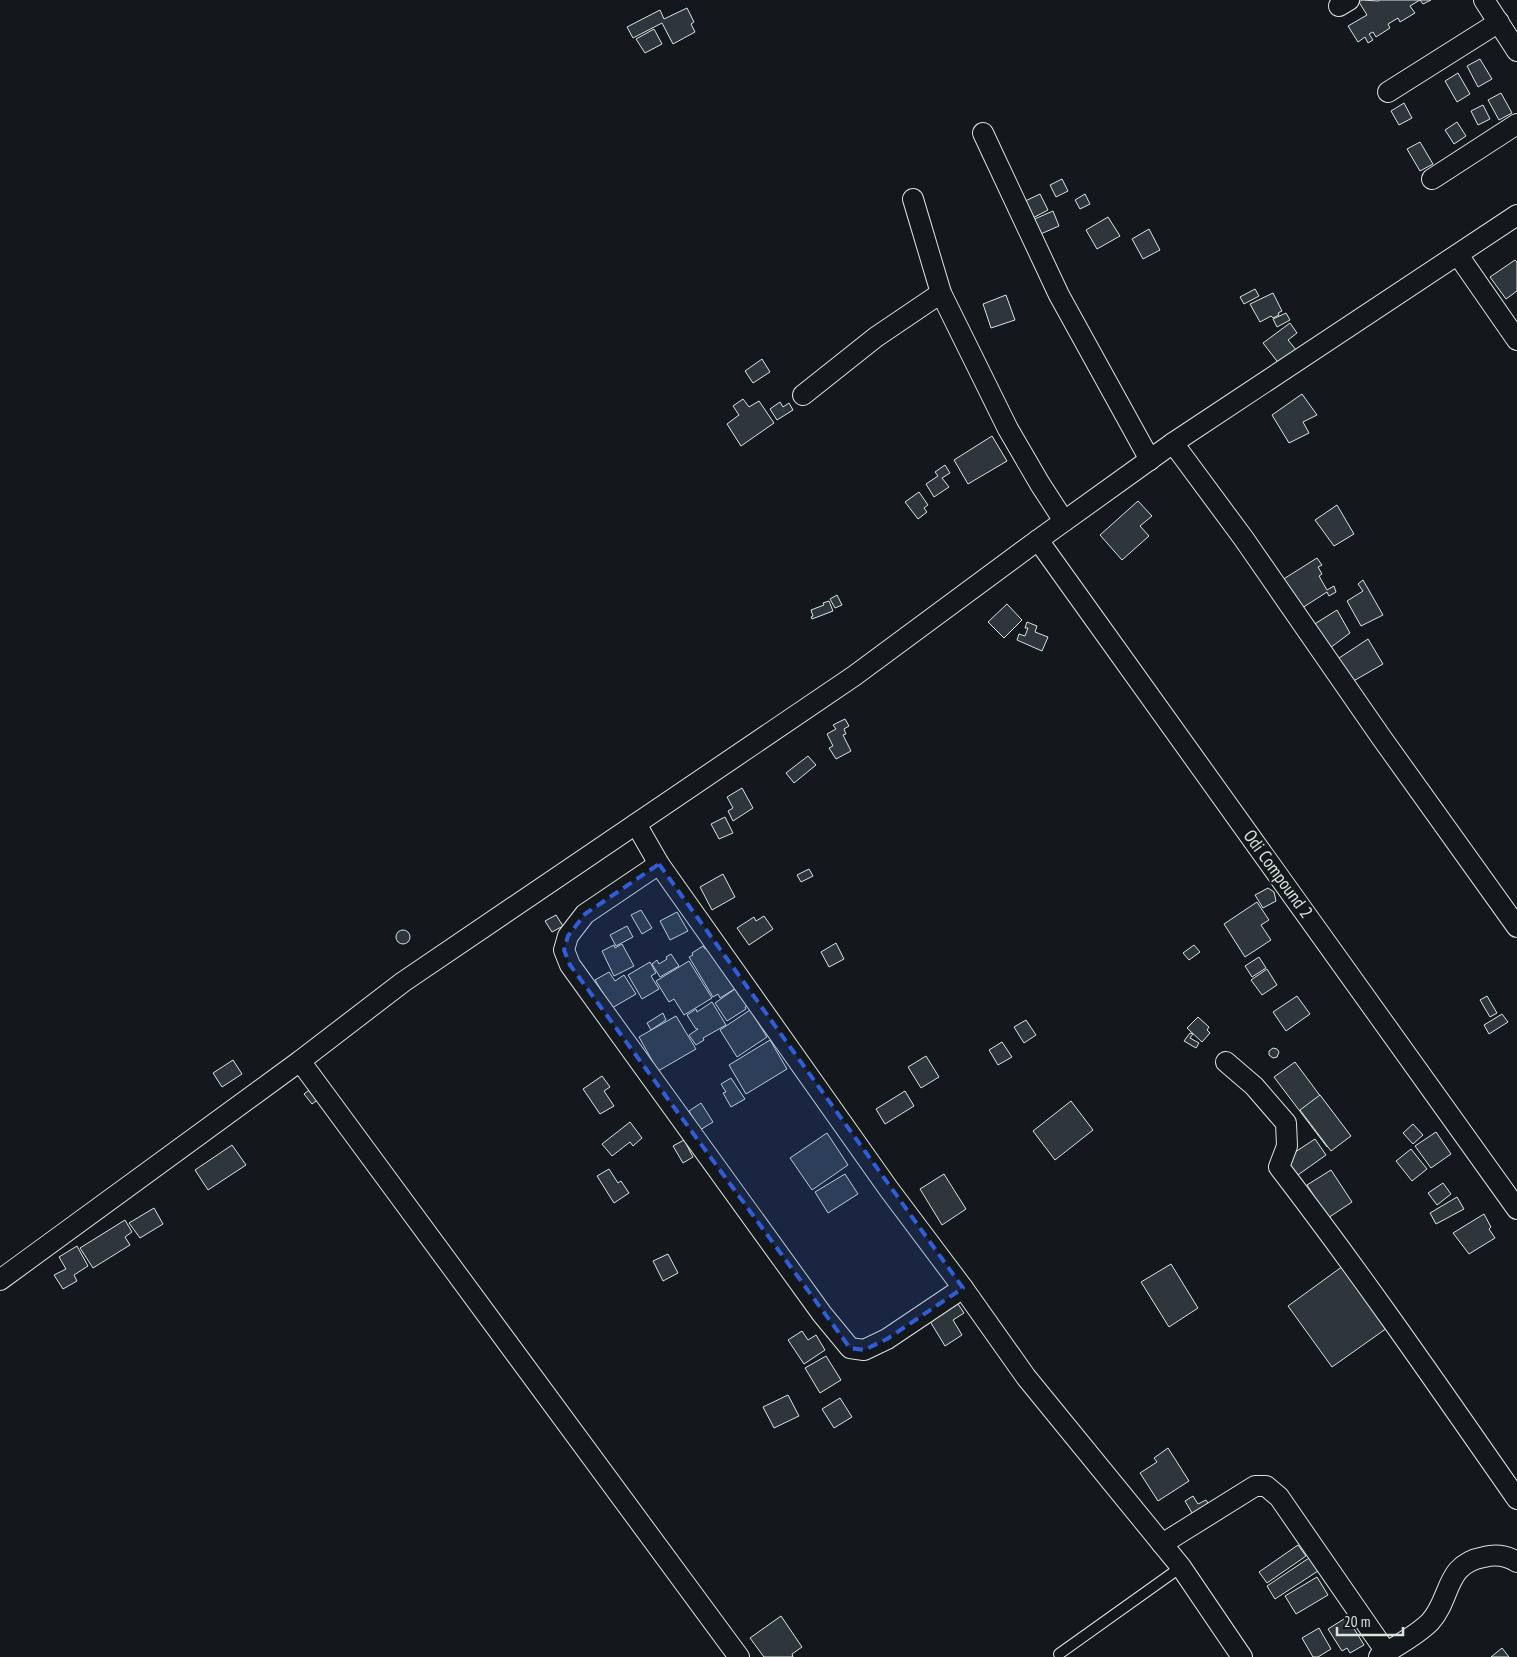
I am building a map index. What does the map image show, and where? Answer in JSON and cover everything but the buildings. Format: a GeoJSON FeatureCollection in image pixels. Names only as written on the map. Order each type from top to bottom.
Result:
{"type":"FeatureCollection","features":[{"type":"Feature","properties":{"kind":"street"},"geometry":{"type":"LineString","coordinates":[[1484,0],[1517,51]]}},
{"type":"Feature","properties":{"kind":"street"},"geometry":{"type":"LineString","coordinates":[[1388,92],[1499,22]]}},
{"type":"Feature","properties":{"kind":"street"},"geometry":{"type":"LineString","coordinates":[[1432,179],[1517,124]]}},
{"type":"Feature","properties":{"kind":"street"},"geometry":{"type":"LineString","coordinates":[[983,133],[1059,295],[1150,460]]}},
{"type":"Feature","properties":{"kind":"street"},"geometry":{"type":"LineString","coordinates":[[913,199],[940,293],[1008,429],[1064,521]]}},
{"type":"Feature","properties":{"kind":"street"},"geometry":{"type":"LineString","coordinates":[[0,1280],[300,1061],[403,982],[854,676],[1173,443],[1517,215]]}},
{"type":"Feature","properties":{"kind":"street"},"geometry":{"type":"LineString","coordinates":[[1458,255],[1517,340]]}},
{"type":"Feature","properties":{"kind":"street"},"geometry":{"type":"LineString","coordinates":[[803,395],[876,336],[940,293]]}},
{"type":"Feature","properties":{"kind":"street"},"geometry":{"type":"LineString","coordinates":[[1173,443],[1244,539],[1381,737],[1517,927]]}},
{"type":"Feature","properties":{"kind":"street","name":"Odi Compound 2"},"geometry":{"type":"LineString","coordinates":[[1038,540],[1517,1209]]}},
{"type":"Feature","properties":{"kind":"street"},"geometry":{"type":"LineString","coordinates":[[636,824],[659,864],[882,1180],[963,1288],[1026,1377],[1181,1567],[1242,1657]]}},
{"type":"Feature","properties":{"kind":"street"},"geometry":{"type":"LineString","coordinates":[[659,864],[585,914],[568,936],[564,950],[570,965],[822,1314],[850,1348],[864,1350],[887,1339],[963,1288]]}},
{"type":"Feature","properties":{"kind":"street"},"geometry":{"type":"LineString","coordinates":[[300,1061],[739,1657]]}},
{"type":"Feature","properties":{"kind":"street"},"geometry":{"type":"LineString","coordinates":[[1226,1062],[1254,1086],[1286,1124],[1287,1146],[1279,1167],[1338,1243],[1517,1499]]}},
{"type":"Feature","properties":{"kind":"street"},"geometry":{"type":"LineString","coordinates":[[1162,1544],[1254,1486],[1266,1486],[1279,1497],[1383,1655],[1431,1621],[1457,1570],[1466,1562],[1492,1555],[1508,1556],[1517,1562]]}},
{"type":"Feature","properties":{"kind":"lane"},"geometry":{"type":"LineString","coordinates":[[1059,1654],[1181,1567]]}},
{"type":"Feature","properties":{"kind":"highlighted area"},"geometry":{"type":"Polygon","coordinates":[[[659,864],[963,1288],[887,1339],[864,1350],[850,1348],[570,965],[564,950],[568,936],[585,914],[659,864]]]}}]}
